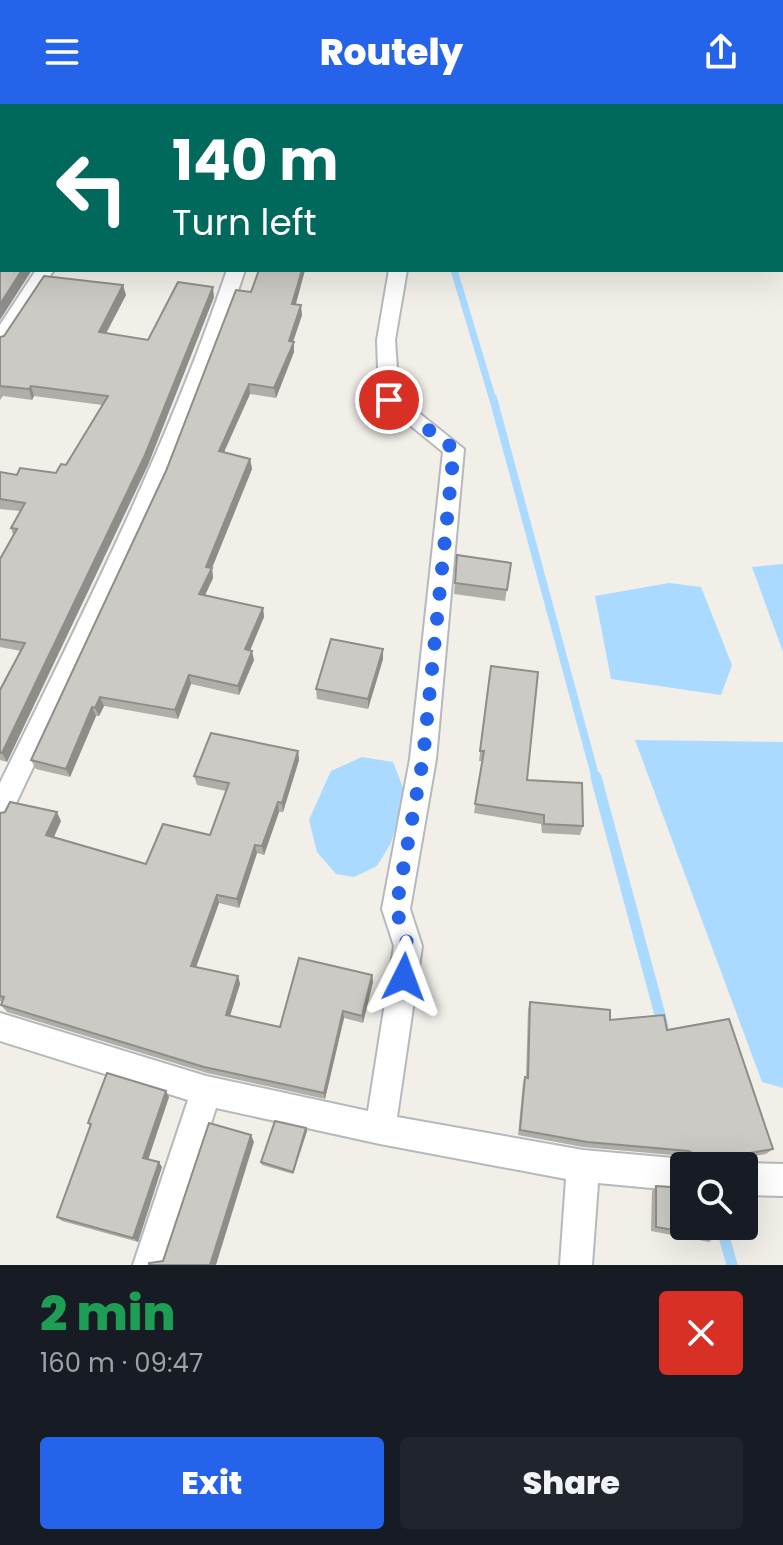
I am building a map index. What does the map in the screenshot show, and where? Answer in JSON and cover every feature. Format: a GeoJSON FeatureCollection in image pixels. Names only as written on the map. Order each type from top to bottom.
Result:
{"type":"FeatureCollection","features":[{"type":"Feature","properties":{"kind":"street"},"geometry":{"type":"LineString","coordinates":[[0,339],[44,272]]}},
{"type":"Feature","properties":{"kind":"street"},"geometry":{"type":"LineString","coordinates":[[0,810],[130,540],[215,333],[235,272]]}},
{"type":"Feature","properties":{"kind":"street"},"geometry":{"type":"LineString","coordinates":[[380,1129],[408,946],[396,909],[423,759],[454,449],[389,400],[386,340],[398,272]]}},
{"type":"Feature","properties":{"kind":"street"},"geometry":{"type":"LineString","coordinates":[[0,1027],[206,1091],[380,1129],[583,1166],[670,1174]]}},
{"type":"Feature","properties":{"kind":"street"},"geometry":{"type":"LineString","coordinates":[[149,1265],[206,1091]]}},
{"type":"Feature","properties":{"kind":"street"},"geometry":{"type":"LineString","coordinates":[[576,1265],[583,1166]]}},
{"type":"Feature","properties":{"kind":"street"},"geometry":{"type":"LineString","coordinates":[[758,1179],[783,1180]]}},
{"type":"Feature","properties":{"kind":"water"},"geometry":{"type":"Polygon","coordinates":[[[783,564],[783,652],[752,567],[783,564]]]}},
{"type":"Feature","properties":{"kind":"water"},"geometry":{"type":"Polygon","coordinates":[[[669,583],[701,587],[732,665],[721,695],[611,679],[595,596],[669,583]]]}},
{"type":"Feature","properties":{"kind":"water"},"geometry":{"type":"Polygon","coordinates":[[[635,740],[783,742],[783,1088],[762,1082],[635,740]]]}},
{"type":"Feature","properties":{"kind":"water"},"geometry":{"type":"Polygon","coordinates":[[[362,757],[393,762],[405,793],[391,843],[377,866],[354,877],[336,874],[317,852],[309,820],[331,771],[362,757]]]}},
{"type":"Feature","properties":{"kind":"building"},"geometry":{"type":"Polygon","coordinates":[[[0,272],[21,272],[0,304],[0,272]]]}},
{"type":"Feature","properties":{"kind":"building"},"geometry":{"type":"Polygon","coordinates":[[[258,272],[301,272],[292,304],[301,305],[289,341],[294,342],[274,388],[249,384],[219,451],[250,459],[206,567],[212,568],[199,594],[263,608],[245,649],[252,651],[238,686],[189,675],[175,710],[100,697],[95,708],[92,707],[66,769],[31,760],[166,471],[236,290],[251,292],[258,272]]]}},
{"type":"Feature","properties":{"kind":"building"},"geometry":{"type":"Polygon","coordinates":[[[44,276],[123,285],[99,332],[148,340],[178,282],[213,287],[145,455],[0,753],[0,690],[25,643],[0,639],[0,559],[17,529],[11,528],[25,503],[0,499],[0,472],[17,475],[20,468],[56,473],[61,464],[66,465],[108,396],[31,386],[29,389],[0,386],[0,337],[4,336],[44,276]]]}},
{"type":"Feature","properties":{"kind":"building"},"geometry":{"type":"Polygon","coordinates":[[[457,555],[511,563],[507,590],[455,583],[457,555]]]}},
{"type":"Feature","properties":{"kind":"building"},"geometry":{"type":"Polygon","coordinates":[[[331,639],[383,649],[368,699],[316,689],[331,639]]]}},
{"type":"Feature","properties":{"kind":"building"},"geometry":{"type":"Polygon","coordinates":[[[491,666],[538,672],[527,780],[582,783],[583,826],[544,824],[544,815],[475,804],[484,751],[480,751],[491,666]]]}},
{"type":"Feature","properties":{"kind":"building"},"geometry":{"type":"Polygon","coordinates":[[[211,733],[298,751],[282,803],[278,802],[262,846],[255,845],[237,899],[217,895],[191,966],[238,976],[226,1015],[280,1027],[299,958],[372,975],[362,1016],[343,1011],[324,1093],[204,1067],[1,1005],[4,997],[0,996],[0,813],[5,812],[10,802],[57,812],[46,835],[146,864],[163,824],[210,835],[229,783],[194,776],[211,733]]]}},
{"type":"Feature","properties":{"kind":"building"},"geometry":{"type":"Polygon","coordinates":[[[530,1002],[610,1010],[610,1020],[664,1015],[667,1030],[729,1019],[773,1149],[691,1152],[587,1142],[520,1130],[525,1077],[528,1078],[530,1002]]]}},
{"type":"Feature","properties":{"kind":"building"},"geometry":{"type":"Polygon","coordinates":[[[107,1073],[166,1091],[143,1158],[159,1162],[133,1238],[57,1217],[107,1073]]]}},
{"type":"Feature","properties":{"kind":"building"},"geometry":{"type":"Polygon","coordinates":[[[275,1121],[306,1128],[293,1172],[261,1162],[275,1121]]]}},
{"type":"Feature","properties":{"kind":"building"},"geometry":{"type":"Polygon","coordinates":[[[209,1123],[251,1135],[210,1265],[149,1265],[163,1261],[209,1123]]]}},
{"type":"Feature","properties":{"kind":"building"},"geometry":{"type":"Polygon","coordinates":[[[656,1186],[670,1187],[670,1229],[656,1227],[656,1186]]]}},
{"type":"Feature","properties":{"kind":"waterway"},"geometry":{"type":"LineString","coordinates":[[455,272],[493,400]]}},
{"type":"Feature","properties":{"kind":"waterway"},"geometry":{"type":"LineString","coordinates":[[493,398],[596,779]]}},
{"type":"Feature","properties":{"kind":"waterway"},"geometry":{"type":"LineString","coordinates":[[596,777],[663,1026]]}},
{"type":"Feature","properties":{"kind":"waterway"},"geometry":{"type":"LineString","coordinates":[[725,1240],[732,1265]]}},
{"type":"Feature","properties":{"kind":"route"},"geometry":{"type":"LineString","coordinates":[[389,400],[454,449],[423,759],[396,909],[408,946],[404,977]]}}]}
